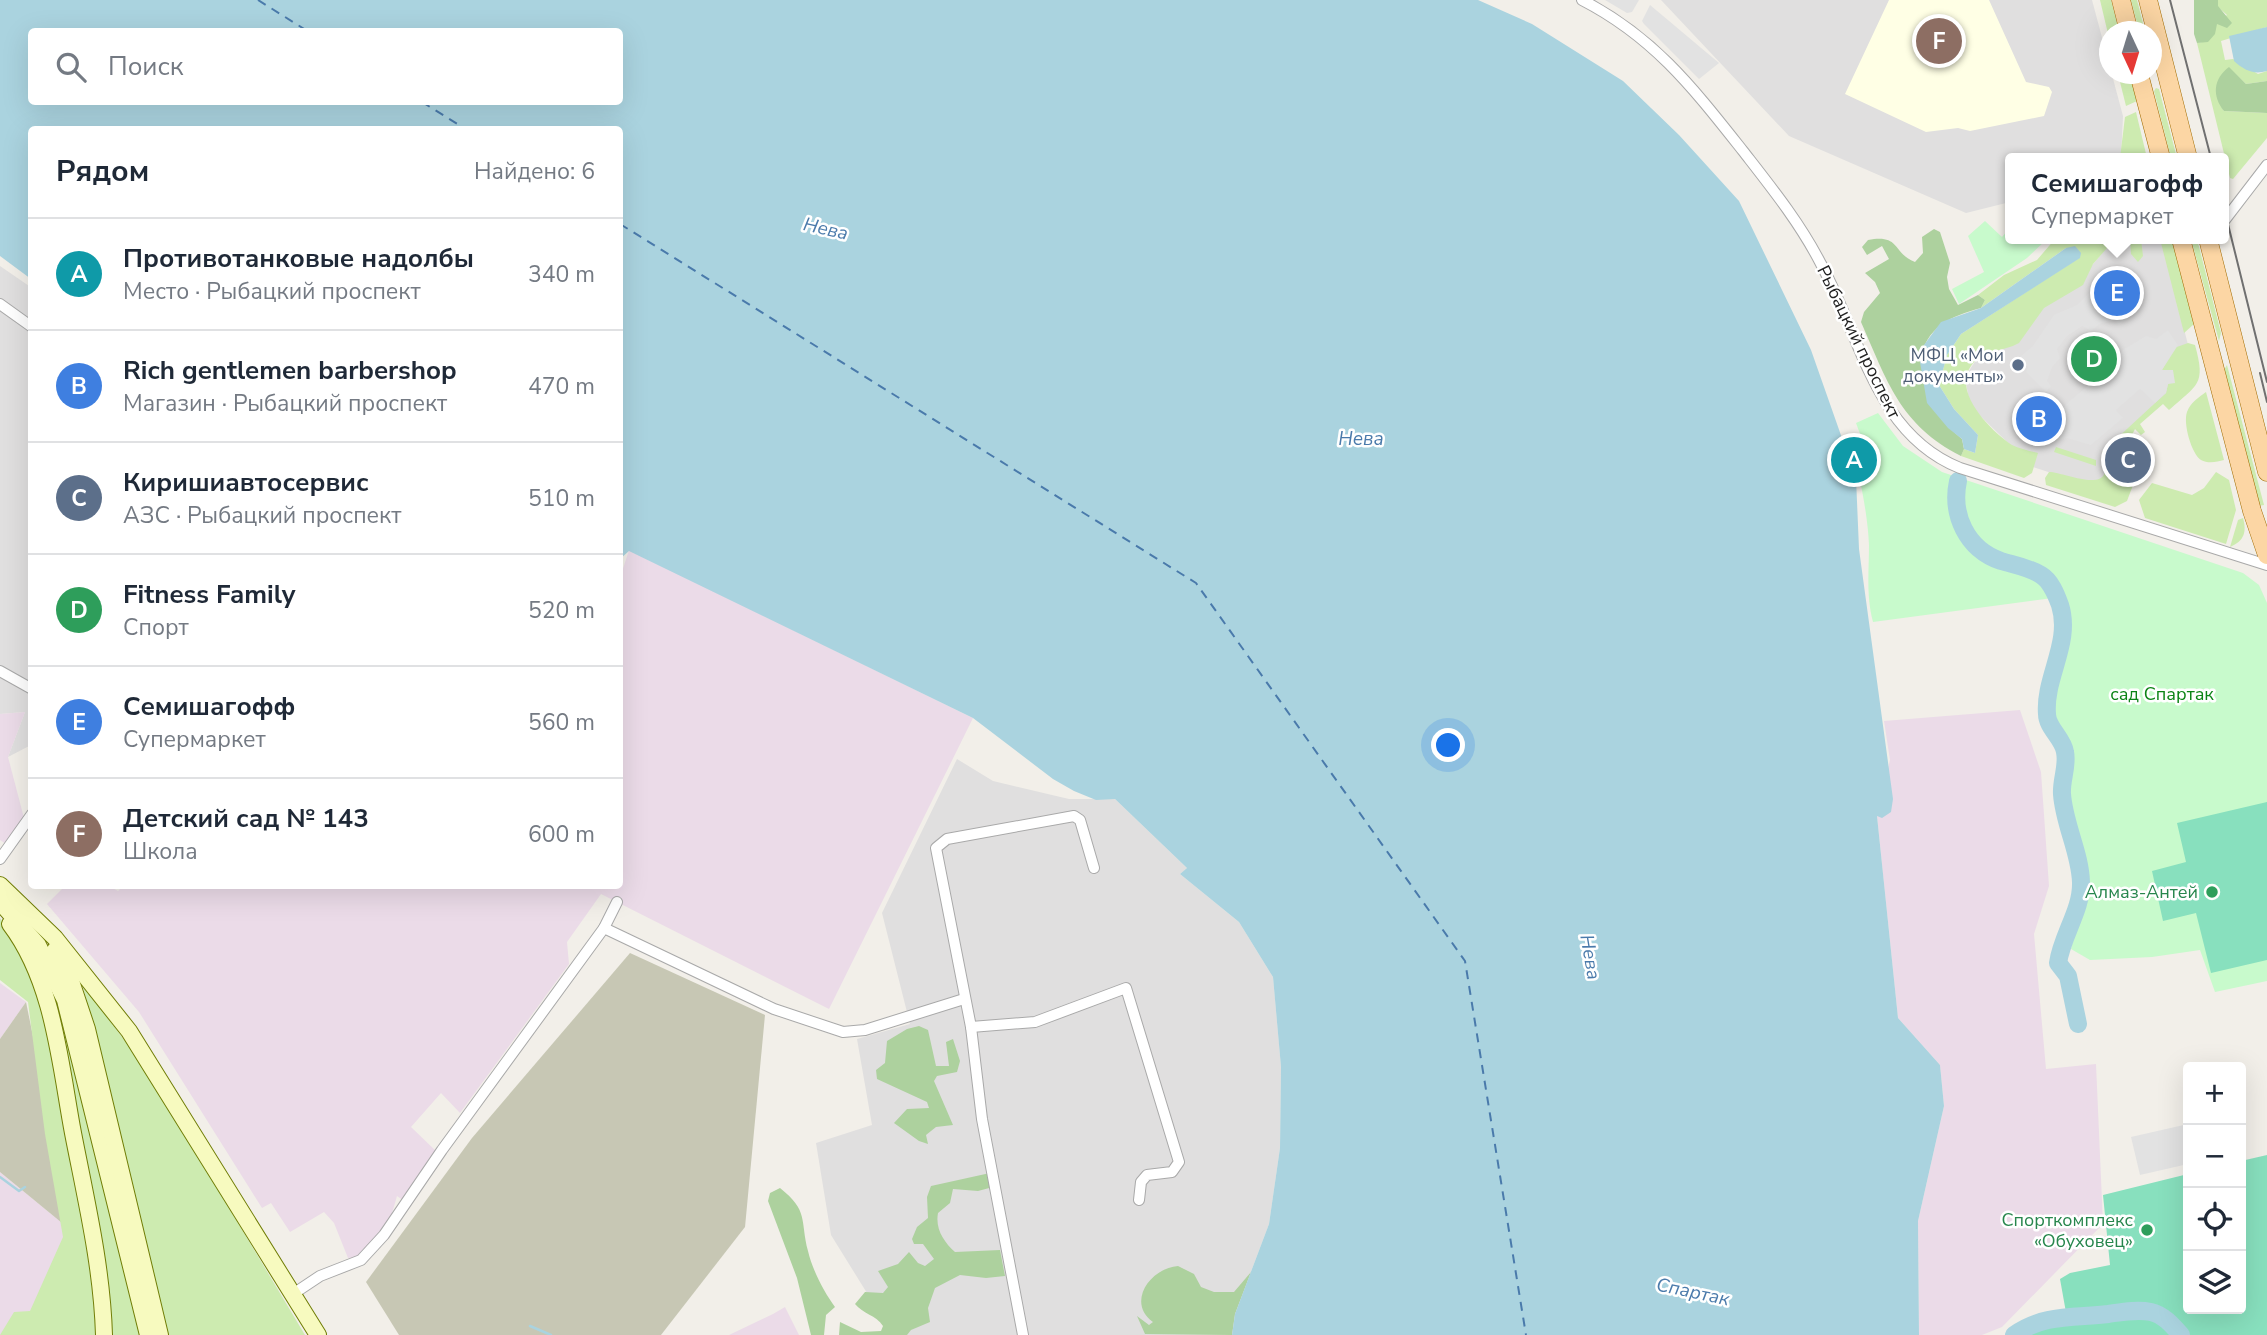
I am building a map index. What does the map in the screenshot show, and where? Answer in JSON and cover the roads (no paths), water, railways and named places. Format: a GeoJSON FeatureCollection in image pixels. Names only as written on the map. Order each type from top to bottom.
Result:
{"type":"FeatureCollection","features":[{"type":"Feature","properties":{"kind":"main road"},"geometry":{"type":"LineString","coordinates":[[2121,0],[2126,21]]}},
{"type":"Feature","properties":{"kind":"main road"},"geometry":{"type":"LineString","coordinates":[[2148,0],[2187,153]]}},
{"type":"Feature","properties":{"kind":"main road"},"geometry":{"type":"LineString","coordinates":[[2162,75],[2167,74]]}},
{"type":"Feature","properties":{"kind":"main road"},"geometry":{"type":"LineString","coordinates":[[2142,84],[2160,153]]}},
{"type":"Feature","properties":{"kind":"main road"},"geometry":{"type":"LineString","coordinates":[[2183,244],[2210,353],[2267,555]]}},
{"type":"Feature","properties":{"kind":"main road"},"geometry":{"type":"LineString","coordinates":[[2211,244],[2234,346],[2267,472]]}},
{"type":"Feature","properties":{"kind":"main road"},"geometry":{"type":"LineString","coordinates":[[2210,353],[2234,346]]}},
{"type":"Feature","properties":{"kind":"main road"},"geometry":{"type":"LineString","coordinates":[[0,885],[42,925],[129,1031],[318,1335]]}},
{"type":"Feature","properties":{"kind":"main road"},"geometry":{"type":"LineString","coordinates":[[0,902],[38,945],[65,1000],[152,1330]]}},
{"type":"Feature","properties":{"kind":"main road"},"geometry":{"type":"LineString","coordinates":[[0,911],[27,949],[44,992],[92,1228],[104,1335]]}},
{"type":"Feature","properties":{"kind":"main road"},"geometry":{"type":"LineString","coordinates":[[42,925],[66,970],[87,1029],[152,1330]]}},
{"type":"Feature","properties":{"kind":"street","name":"Рыбацкий проспект"},"geometry":{"type":"LineString","coordinates":[[1582,0],[1631,28],[1659,51],[1774,191],[1821,263],[1889,411],[1921,447],[1961,468],[2224,554],[2267,565]]}},
{"type":"Feature","properties":{"kind":"street"},"geometry":{"type":"LineString","coordinates":[[2229,205],[2267,166]]}},
{"type":"Feature","properties":{"kind":"street"},"geometry":{"type":"LineString","coordinates":[[0,304],[28,324]]}},
{"type":"Feature","properties":{"kind":"street"},"geometry":{"type":"LineString","coordinates":[[0,671],[28,687]]}},
{"type":"Feature","properties":{"kind":"street"},"geometry":{"type":"LineString","coordinates":[[1023,1335],[982,1119],[971,1027],[937,844],[947,839],[1074,816],[1080,820],[1094,867]]}},
{"type":"Feature","properties":{"kind":"street"},"geometry":{"type":"LineString","coordinates":[[0,859],[28,820]]}},
{"type":"Feature","properties":{"kind":"street"},"geometry":{"type":"LineString","coordinates":[[293,1294],[320,1276],[361,1260],[384,1236],[442,1150],[604,928],[617,902]]}},
{"type":"Feature","properties":{"kind":"street"},"geometry":{"type":"LineString","coordinates":[[604,928],[774,1009],[843,1032],[865,1030],[964,999]]}},
{"type":"Feature","properties":{"kind":"street"},"geometry":{"type":"LineString","coordinates":[[971,1027],[1035,1022],[1126,988],[1179,1162],[1172,1172],[1147,1175],[1141,1182],[1139,1200]]}},
{"type":"Feature","properties":{"kind":"water","name":"Нева"},"geometry":{"type":"Polygon","coordinates":[[[0,0],[1478,0],[1532,24],[1623,81],[1679,135],[1739,201],[1811,350],[1856,478],[1859,549],[1893,799],[1891,812],[1882,818],[1877,816],[1898,1018],[1940,1065],[1944,1106],[1918,1221],[1919,1335],[1232,1335],[1235,1314],[1269,1224],[1280,1148],[1281,1067],[1273,977],[1239,922],[1180,874],[1187,868],[1115,799],[1096,800],[1074,791],[1053,779],[973,718],[629,551],[623,556],[623,126],[28,126],[28,277],[0,256],[0,0]]]}},
{"type":"Feature","properties":{"kind":"water"},"geometry":{"type":"Polygon","coordinates":[[[2267,27],[2267,71],[2253,72],[2245,69],[2234,61],[2229,36],[2267,27]]]}},
{"type":"Feature","properties":{"kind":"water"},"geometry":{"type":"Polygon","coordinates":[[[2075,246],[2081,253],[2080,258],[1961,334],[1947,355],[1939,385],[1954,409],[1978,435],[1975,453],[1964,449],[1962,439],[1948,428],[1927,403],[1920,362],[1924,345],[1941,322],[1981,308],[2066,248],[2075,246]]]}},
{"type":"Feature","properties":{"kind":"waterway"},"geometry":{"type":"LineString","coordinates":[[1958,481],[1956,493],[1959,518],[1970,539],[1989,555],[2045,578],[2053,588],[2060,605],[2063,633],[2049,687],[2047,714],[2065,752],[2063,805],[2080,871],[2078,903],[2058,963],[2068,976],[2078,1024]]}},
{"type":"Feature","properties":{"kind":"waterway"},"geometry":{"type":"LineString","coordinates":[[0,1177],[19,1191],[25,1187]]}},
{"type":"Feature","properties":{"kind":"waterway","name":"Спартак"},"geometry":{"type":"LineString","coordinates":[[2014,1335],[2048,1320],[2130,1311],[2151,1312],[2160,1316],[2181,1335]]}},
{"type":"Feature","properties":{"kind":"waterway"},"geometry":{"type":"LineString","coordinates":[[530,1326],[551,1335]]}},
{"type":"Feature","properties":{"kind":"tram line"},"geometry":{"type":"LineString","coordinates":[[2170,0],[2210,153]]}},
{"type":"Feature","properties":{"kind":"tram line"},"geometry":{"type":"LineString","coordinates":[[2229,228],[2267,382]]}},
{"type":"Feature","properties":{"kind":"tram line"},"geometry":{"type":"LineString","coordinates":[[2260,373],[2267,402]]}},
{"type":"Feature","properties":{"kind":"place","name":"Детский сад № 143"},"geometry":{"type":"Point","coordinates":[1939,41]}},
{"type":"Feature","properties":{"kind":"place","name":"Семишагофф"},"geometry":{"type":"Point","coordinates":[2117,293]}},
{"type":"Feature","properties":{"kind":"place","name":"Fitness Family"},"geometry":{"type":"Point","coordinates":[2094,359]}},
{"type":"Feature","properties":{"kind":"place","name":"МФЦ «Мои документы»"},"geometry":{"type":"Point","coordinates":[2018,365]}},
{"type":"Feature","properties":{"kind":"place","name":"Rich gentlemen barbershop"},"geometry":{"type":"Point","coordinates":[2039,419]}},
{"type":"Feature","properties":{"kind":"place","name":"Противотанковые надолбы"},"geometry":{"type":"Point","coordinates":[1854,460]}},
{"type":"Feature","properties":{"kind":"place","name":"Киришиавтосервис"},"geometry":{"type":"Point","coordinates":[2128,460]}},
{"type":"Feature","properties":{"kind":"place","name":"Алмаз-Антей"},"geometry":{"type":"Point","coordinates":[2212,892]}},
{"type":"Feature","properties":{"kind":"place","name":"Спорткомплекс «Обуховец»"},"geometry":{"type":"Point","coordinates":[2147,1230]}},
{"type":"Feature","properties":{"kind":"park label","name":"сад Спартак"},"geometry":{"type":"Point","coordinates":[2162,694]}}]}
